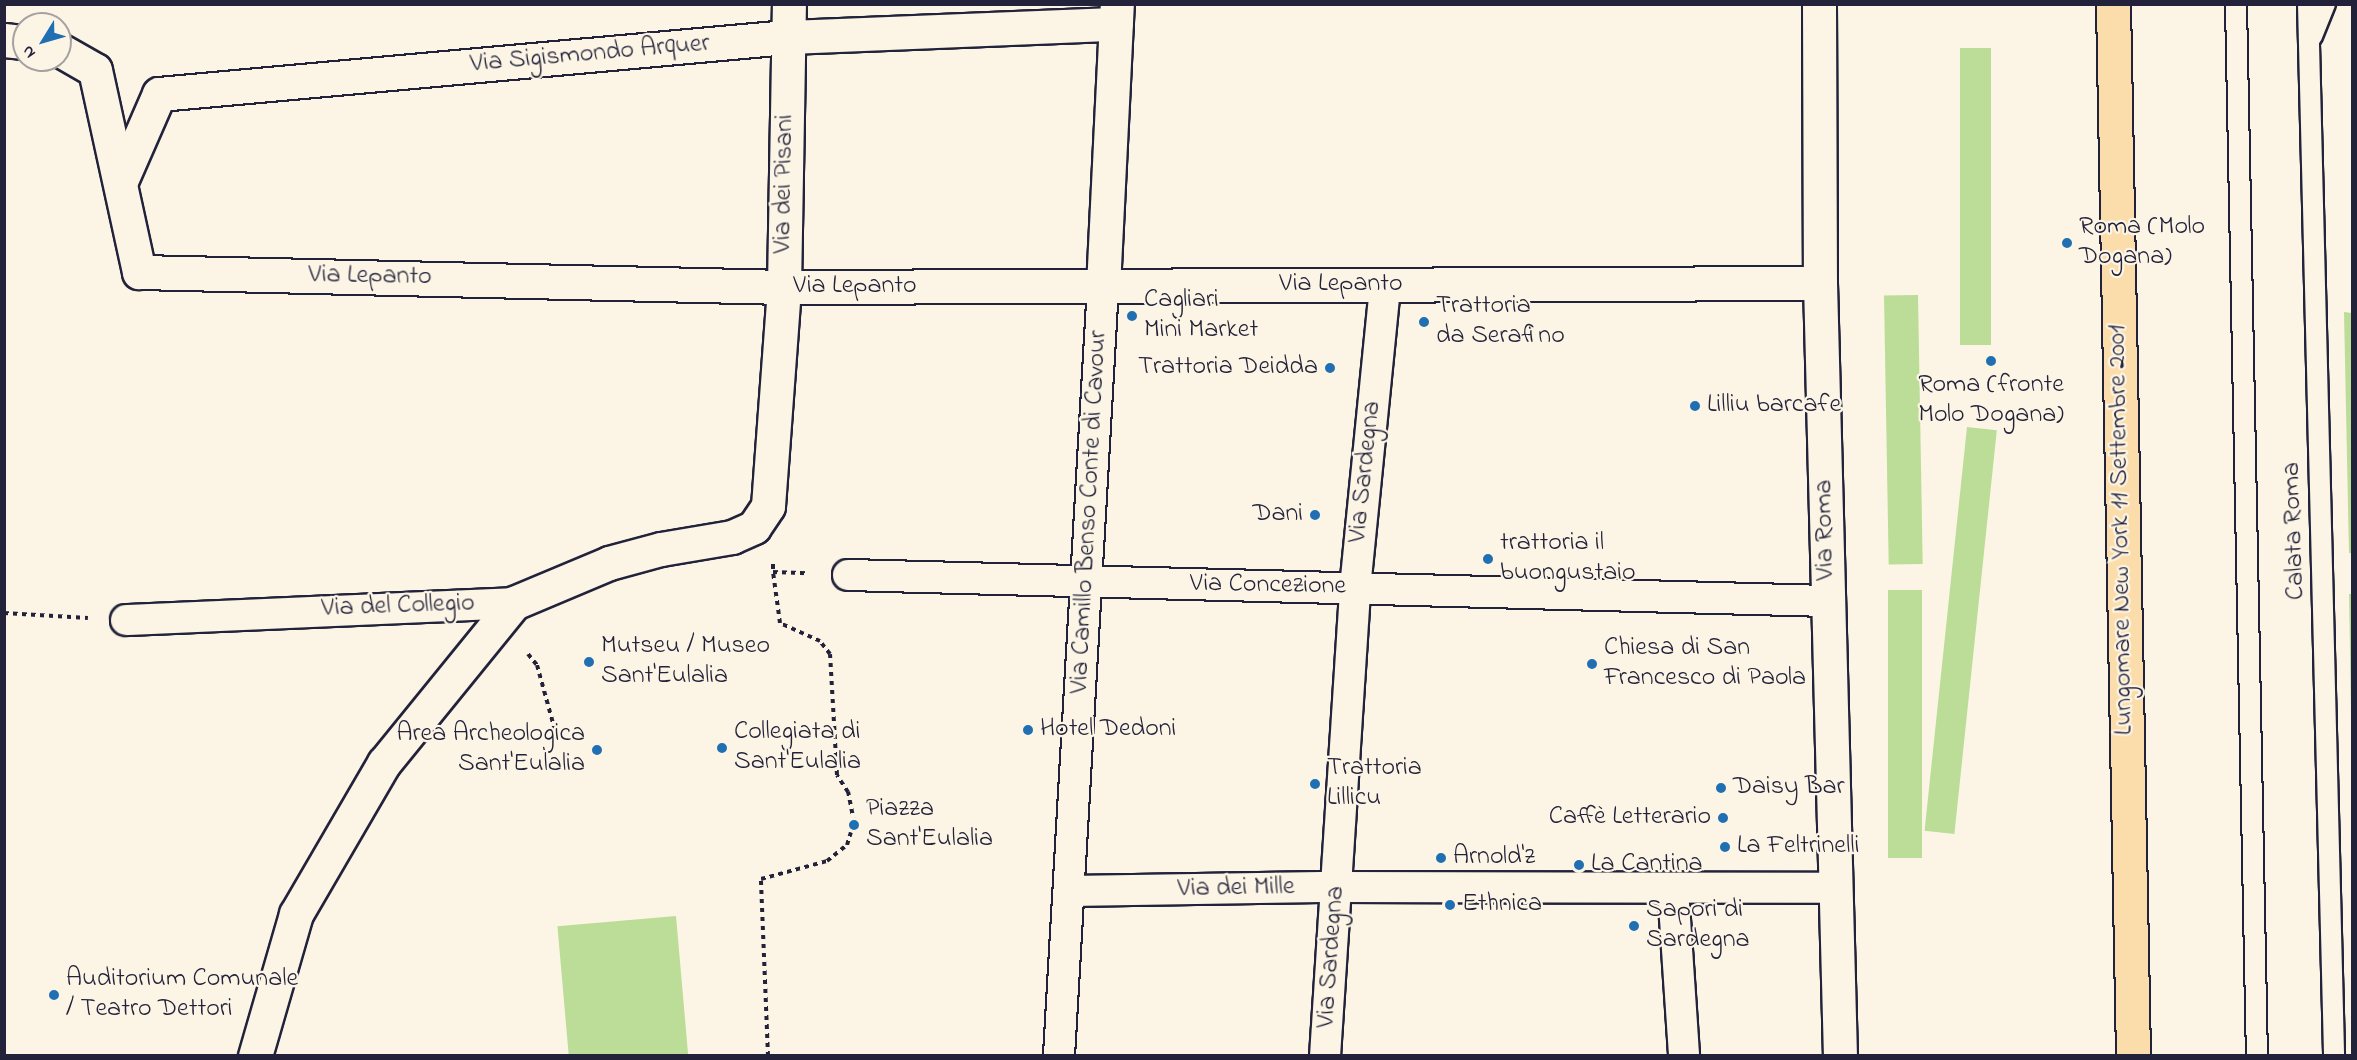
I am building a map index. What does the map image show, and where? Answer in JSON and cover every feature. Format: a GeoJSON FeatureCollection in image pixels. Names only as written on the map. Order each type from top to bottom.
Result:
{"type":"FeatureCollection","features":[{"type":"Feature","properties":{"kind":"main road","name":"Lungomare New York 11 Settembre 2001"},"geometry":{"type":"LineString","coordinates":[[2113,4],[2133,1056]]}},
{"type":"Feature","properties":{"kind":"street","name":"Via dei Pisani"},"geometry":{"type":"LineString","coordinates":[[768,506],[784,287],[789,4]]}},
{"type":"Feature","properties":{"kind":"street","name":"Via Roma"},"geometry":{"type":"LineString","coordinates":[[1820,4],[1820,283],[1840,1056]]}},
{"type":"Feature","properties":{"kind":"street","name":"Via Sigismondo Arquer"},"geometry":{"type":"LineString","coordinates":[[121,181],[159,94],[788,37],[1116,14]]}},
{"type":"Feature","properties":{"kind":"street","name":"Via Camillo Benso Conte di Cavour"},"geometry":{"type":"LineString","coordinates":[[1059,1056],[1070,891],[1084,583],[1103,287],[1116,14]]}},
{"type":"Feature","properties":{"kind":"street","name":"Via Lepanto"},"geometry":{"type":"LineString","coordinates":[[72,57],[95,70],[139,272],[784,287],[1820,283]]}},
{"type":"Feature","properties":{"kind":"street","name":"Via Sardegna"},"geometry":{"type":"LineString","coordinates":[[1325,1056],[1355,588],[1385,285]]}},
{"type":"Feature","properties":{"kind":"street","name":"Via del Collegio"},"geometry":{"type":"LineString","coordinates":[[126,620],[507,613],[609,563],[661,549],[732,537],[754,527],[768,506]]}},
{"type":"Feature","properties":{"kind":"street","name":"Via Concezione"},"geometry":{"type":"LineString","coordinates":[[848,575],[1828,601]]}},
{"type":"Feature","properties":{"kind":"street"},"geometry":{"type":"LineString","coordinates":[[255,1056],[296,914],[384,763],[507,613]]}},
{"type":"Feature","properties":{"kind":"street","name":"Via dei Mille"},"geometry":{"type":"LineString","coordinates":[[1070,891],[1336,887],[1834,888]]}},
{"type":"Feature","properties":{"kind":"street"},"geometry":{"type":"LineString","coordinates":[[1673,889],[1684,1056]]}},
{"type":"Feature","properties":{"kind":"lane"},"geometry":{"type":"LineString","coordinates":[[2236,4],[2257,1056]]}},
{"type":"Feature","properties":{"kind":"lane","name":"Calata Roma"},"geometry":{"type":"LineString","coordinates":[[2308,4],[2334,1056]]}},
{"type":"Feature","properties":{"kind":"lane"},"geometry":{"type":"LineString","coordinates":[[2309,45],[2325,4]]}},
{"type":"Feature","properties":{"kind":"path"},"geometry":{"type":"LineString","coordinates":[[768,506],[773,572],[780,622],[820,641],[830,654],[837,775],[848,792],[854,822],[847,845],[827,861],[761,879],[768,1056]]}},
{"type":"Feature","properties":{"kind":"path"},"geometry":{"type":"LineString","coordinates":[[773,572],[848,575]]}},
{"type":"Feature","properties":{"kind":"path"},"geometry":{"type":"LineString","coordinates":[[4,613],[126,620]]}},
{"type":"Feature","properties":{"kind":"path"},"geometry":{"type":"LineString","coordinates":[[507,613],[537,665],[558,741]]}},
{"type":"Feature","properties":{"kind":"green space"},"geometry":{"type":"Polygon","coordinates":[[[1960,48],[1991,48],[1991,345],[1960,345],[1960,48]]]}},
{"type":"Feature","properties":{"kind":"green space"},"geometry":{"type":"Polygon","coordinates":[[[1918,295],[1923,564],[1889,565],[1884,296],[1918,295]]]}},
{"type":"Feature","properties":{"kind":"green space"},"geometry":{"type":"Polygon","coordinates":[[[2344,312],[2352,313],[2352,553],[2349,553],[2344,312]]]}},
{"type":"Feature","properties":{"kind":"green space"},"geometry":{"type":"Polygon","coordinates":[[[1967,427],[1997,430],[1954,834],[1925,831],[1967,427]]]}},
{"type":"Feature","properties":{"kind":"green space"},"geometry":{"type":"Polygon","coordinates":[[[1888,590],[1922,590],[1922,858],[1888,858],[1888,590]]]}},
{"type":"Feature","properties":{"kind":"green space"},"geometry":{"type":"Polygon","coordinates":[[[2349,594],[2352,594],[2352,772],[2349,594]]]}},
{"type":"Feature","properties":{"kind":"green space"},"geometry":{"type":"Polygon","coordinates":[[[676,916],[688,1054],[569,1056],[557,926],[676,916]]]}},
{"type":"Feature","properties":{"kind":"place","name":"Roma (Molo Dogana)"},"geometry":{"type":"Point","coordinates":[2067,243]}},
{"type":"Feature","properties":{"kind":"place","name":"Cagliari Mini Market"},"geometry":{"type":"Point","coordinates":[1132,316]}},
{"type":"Feature","properties":{"kind":"place","name":"Trattoria da Serafino"},"geometry":{"type":"Point","coordinates":[1424,322]}},
{"type":"Feature","properties":{"kind":"place","name":"Roma (fronte Molo Dogana)"},"geometry":{"type":"Point","coordinates":[1991,361]}},
{"type":"Feature","properties":{"kind":"place","name":"Trattoria Deidda"},"geometry":{"type":"Point","coordinates":[1330,368]}},
{"type":"Feature","properties":{"kind":"place","name":"Lilliu barcafe"},"geometry":{"type":"Point","coordinates":[1695,406]}},
{"type":"Feature","properties":{"kind":"place","name":"Dani"},"geometry":{"type":"Point","coordinates":[1315,515]}},
{"type":"Feature","properties":{"kind":"place","name":"trattoria il buongustaio"},"geometry":{"type":"Point","coordinates":[1488,559]}},
{"type":"Feature","properties":{"kind":"place","name":"Mutseu / Museo Sant'Eulalia"},"geometry":{"type":"Point","coordinates":[589,662]}},
{"type":"Feature","properties":{"kind":"place","name":"Chiesa di San Francesco di Paola"},"geometry":{"type":"Point","coordinates":[1592,664]}},
{"type":"Feature","properties":{"kind":"place","name":"Hotel Dedoni"},"geometry":{"type":"Point","coordinates":[1028,730]}},
{"type":"Feature","properties":{"kind":"place","name":"Collegiata di Sant'Eulalia"},"geometry":{"type":"Point","coordinates":[722,748]}},
{"type":"Feature","properties":{"kind":"place","name":"Area Archeologica Sant'Eulalia"},"geometry":{"type":"Point","coordinates":[597,750]}},
{"type":"Feature","properties":{"kind":"place","name":"Trattoria Lillicu"},"geometry":{"type":"Point","coordinates":[1315,784]}},
{"type":"Feature","properties":{"kind":"place","name":"Daisy Bar"},"geometry":{"type":"Point","coordinates":[1721,788]}},
{"type":"Feature","properties":{"kind":"place","name":"Caffè Letterario"},"geometry":{"type":"Point","coordinates":[1723,818]}},
{"type":"Feature","properties":{"kind":"place","name":"Piazza Sant'Eulalia"},"geometry":{"type":"Point","coordinates":[854,825]}},
{"type":"Feature","properties":{"kind":"place","name":"La Feltrinelli"},"geometry":{"type":"Point","coordinates":[1725,847]}},
{"type":"Feature","properties":{"kind":"place","name":"Arnold'z"},"geometry":{"type":"Point","coordinates":[1441,858]}},
{"type":"Feature","properties":{"kind":"place","name":"La Cantina"},"geometry":{"type":"Point","coordinates":[1579,865]}},
{"type":"Feature","properties":{"kind":"place","name":"Ethnica"},"geometry":{"type":"Point","coordinates":[1450,905]}},
{"type":"Feature","properties":{"kind":"place","name":"Sapori di Sardegna"},"geometry":{"type":"Point","coordinates":[1634,926]}},
{"type":"Feature","properties":{"kind":"place","name":"Auditorium Comunale / Teatro Dettori"},"geometry":{"type":"Point","coordinates":[54,995]}}]}
